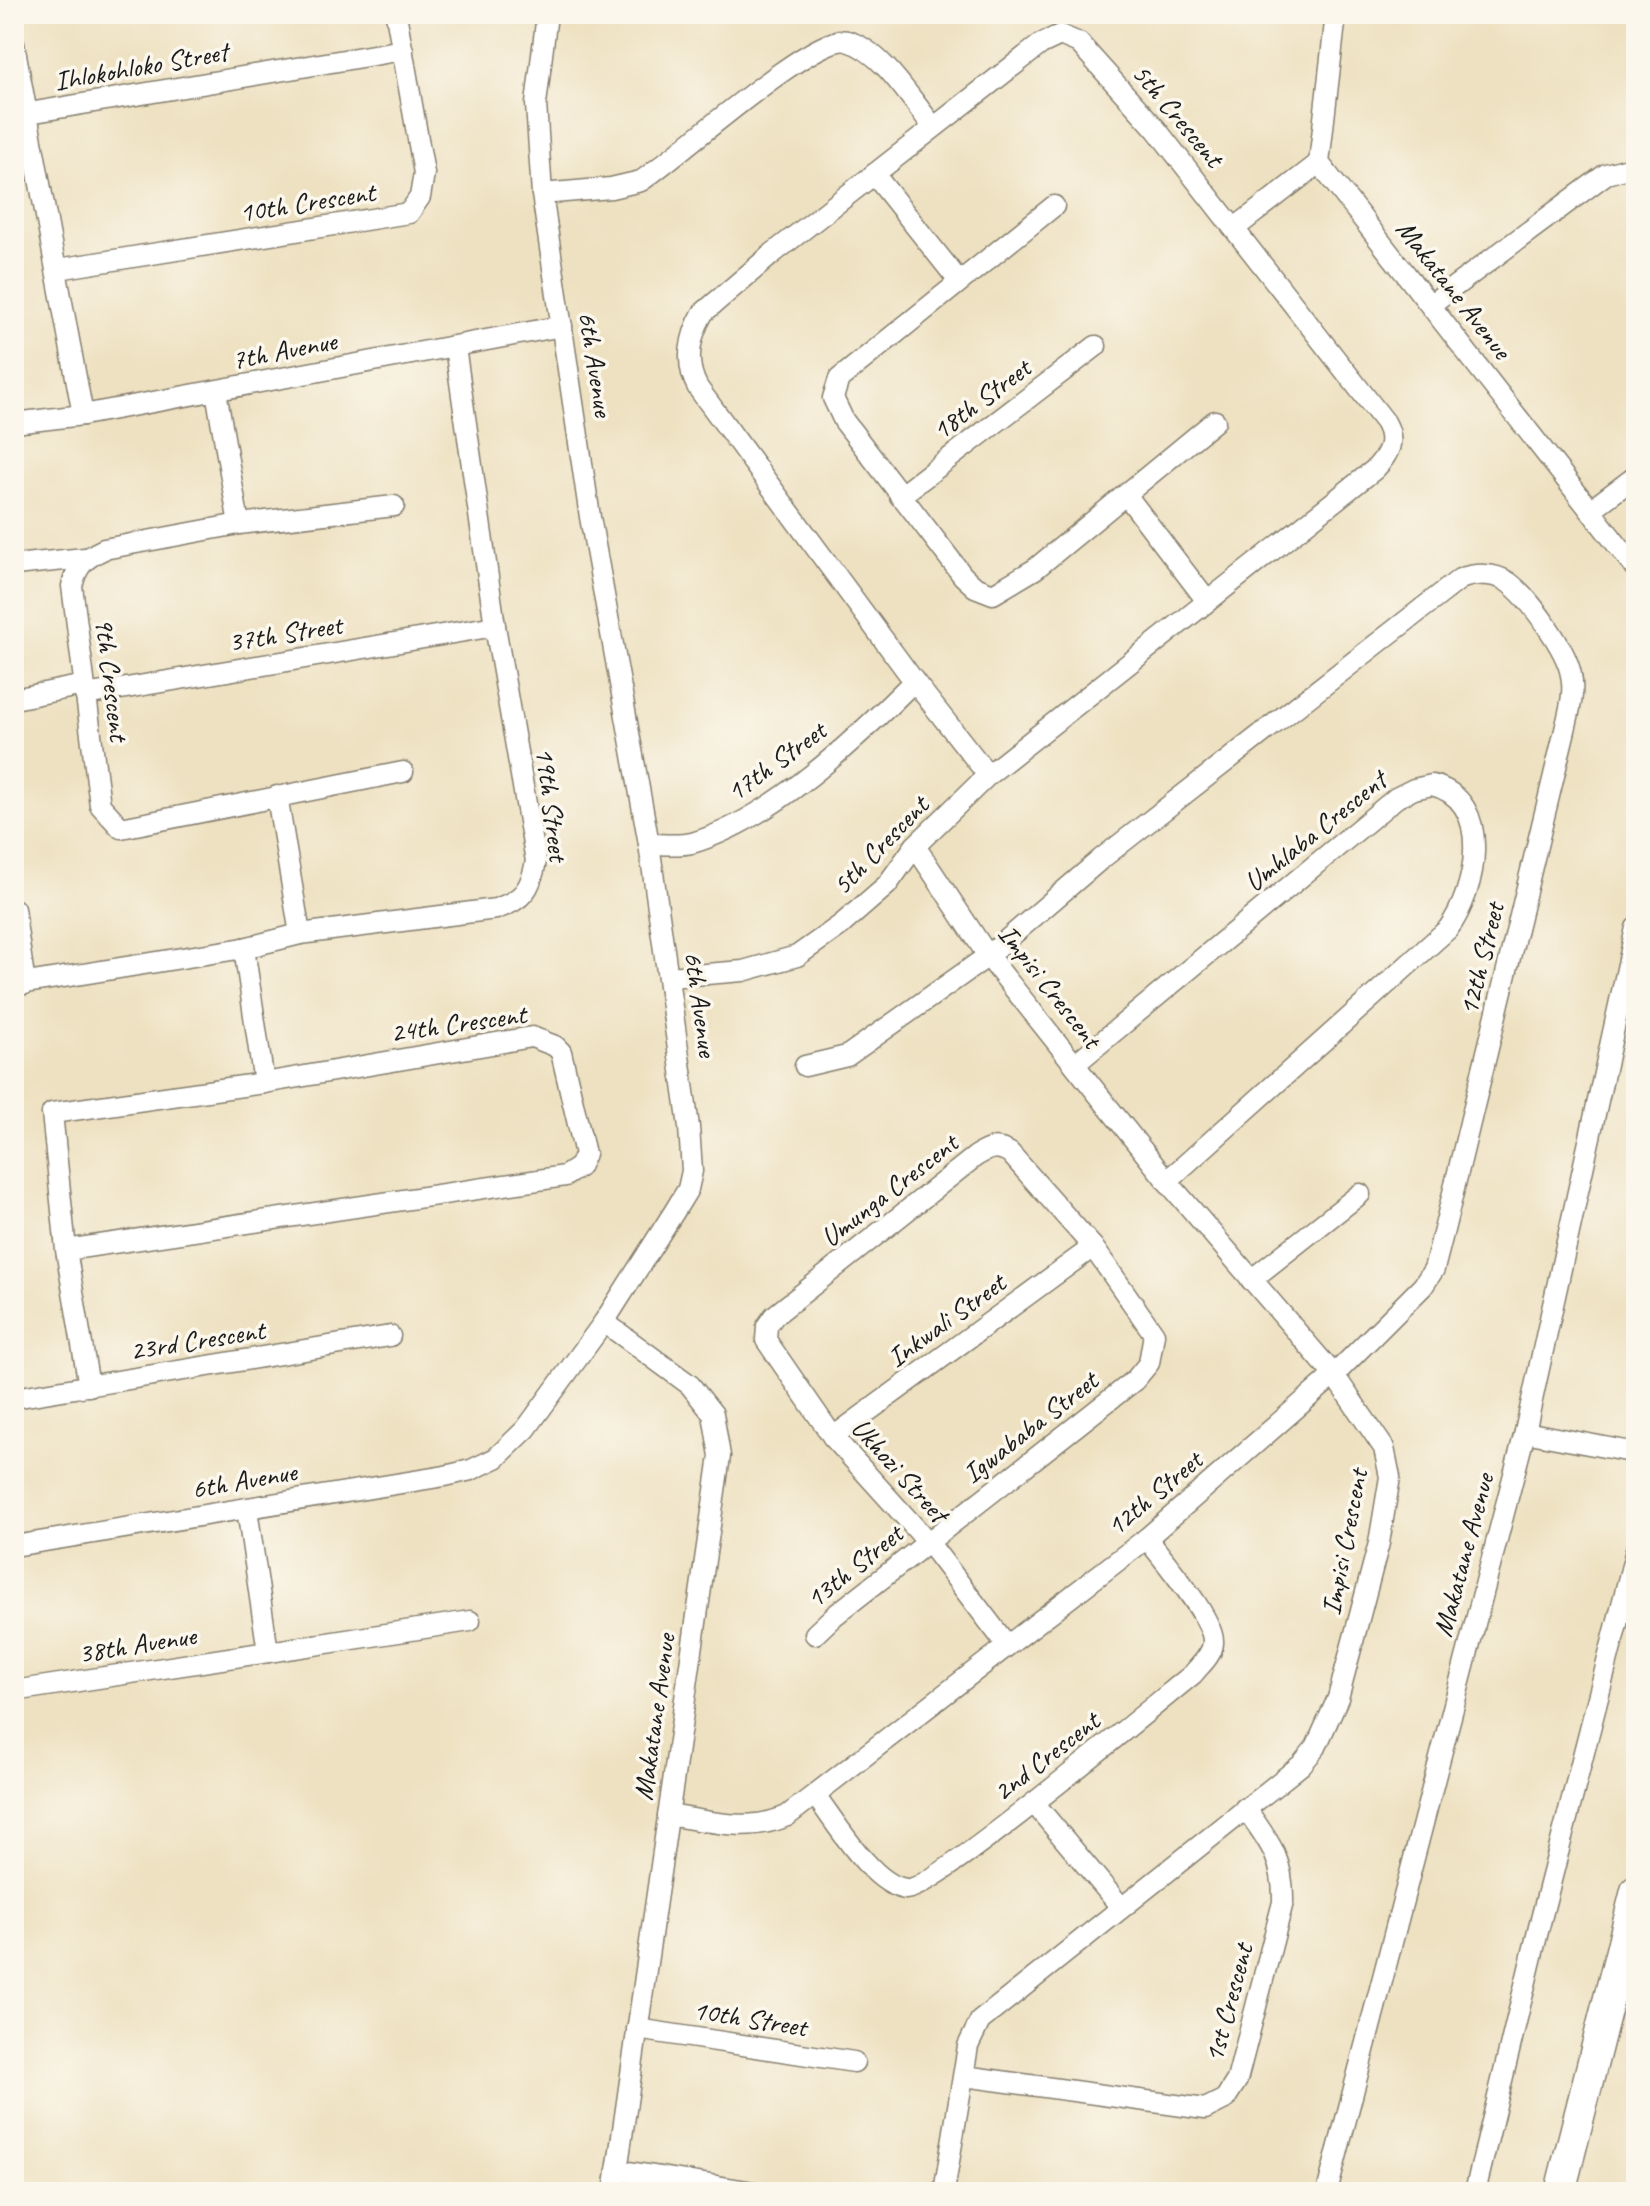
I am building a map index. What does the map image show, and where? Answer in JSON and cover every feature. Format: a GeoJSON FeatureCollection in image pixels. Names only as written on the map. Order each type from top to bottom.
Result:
{"type":"FeatureCollection","features":[{"type":"Feature","properties":{"kind":"main road"},"geometry":{"type":"LineString","coordinates":[[1560,2192],[1636,1891]]}},
{"type":"Feature","properties":{"kind":"street","name":"10th Crescent"},"geometry":{"type":"LineString","coordinates":[[58,269],[409,213],[420,197],[424,173],[396,14]]}},
{"type":"Feature","properties":{"kind":"street","name":"6th Avenue"},"geometry":{"type":"LineString","coordinates":[[14,1546],[445,1476],[484,1464],[511,1446],[526,1429],[604,1322],[688,1189],[692,1171],[669,977],[649,844],[590,517],[542,194],[536,104],[547,14]]}},
{"type":"Feature","properties":{"kind":"street"},"geometry":{"type":"LineString","coordinates":[[1235,228],[1319,163],[1336,14]]}},
{"type":"Feature","properties":{"kind":"street","name":"5th Crescent"},"geometry":{"type":"LineString","coordinates":[[669,977],[743,971],[797,956],[841,925],[887,885],[915,846],[988,775],[1386,458],[1391,441],[1385,422],[1137,107],[1079,43],[1068,37],[1052,37],[1041,44],[933,126],[703,313],[691,341],[690,367],[698,388],[914,681],[988,775]]}},
{"type":"Feature","properties":{"kind":"street"},"geometry":{"type":"LineString","coordinates":[[542,194],[611,188],[641,181],[791,64],[832,41],[854,43],[876,59],[933,126]]}},
{"type":"Feature","properties":{"kind":"street"},"geometry":{"type":"LineString","coordinates":[[14,44],[83,415]]}},
{"type":"Feature","properties":{"kind":"street","name":"Ihlokohloko Street"},"geometry":{"type":"LineString","coordinates":[[29,113],[403,50]]}},
{"type":"Feature","properties":{"kind":"street","name":"Makatane Avenue"},"geometry":{"type":"LineString","coordinates":[[1319,163],[1636,569]]}},
{"type":"Feature","properties":{"kind":"street"},"geometry":{"type":"LineString","coordinates":[[1431,304],[1606,174],[1636,166]]}},
{"type":"Feature","properties":{"kind":"street"},"geometry":{"type":"LineString","coordinates":[[874,174],[958,280]]}},
{"type":"Feature","properties":{"kind":"street"},"geometry":{"type":"LineString","coordinates":[[1054,206],[843,372],[834,392],[844,421],[900,496],[963,576],[975,587],[993,594],[1035,569],[1215,421]]}},
{"type":"Feature","properties":{"kind":"street","name":"7th Avenue"},"geometry":{"type":"LineString","coordinates":[[14,423],[83,415],[562,326]]}},
{"type":"Feature","properties":{"kind":"street","name":"18th Street"},"geometry":{"type":"LineString","coordinates":[[900,496],[1096,346]]}},
{"type":"Feature","properties":{"kind":"street","name":"19th Street"},"geometry":{"type":"LineString","coordinates":[[20,985],[244,948],[300,934],[496,909],[515,903],[526,894],[536,861],[495,626],[455,347]]}},
{"type":"Feature","properties":{"kind":"street"},"geometry":{"type":"LineString","coordinates":[[216,391],[239,524]]}},
{"type":"Feature","properties":{"kind":"street"},"geometry":{"type":"LineString","coordinates":[[1592,509],[1636,476]]}},
{"type":"Feature","properties":{"kind":"street"},"geometry":{"type":"LineString","coordinates":[[1127,496],[1207,601]]}},
{"type":"Feature","properties":{"kind":"street"},"geometry":{"type":"LineString","coordinates":[[14,565],[85,558],[104,549],[239,524],[394,506]]}},
{"type":"Feature","properties":{"kind":"street","name":"9th Crescent"},"geometry":{"type":"LineString","coordinates":[[85,558],[75,571],[72,586],[84,690],[100,805],[121,828],[403,772]]}},
{"type":"Feature","properties":{"kind":"street","name":"12th Street"},"geometry":{"type":"LineString","coordinates":[[668,1815],[728,1824],[766,1825],[787,1816],[1147,1538],[1334,1375],[1413,1300],[1434,1269],[1438,1254],[1570,708],[1570,670],[1543,621],[1514,587],[1500,578],[1481,574],[1460,579],[1101,859],[988,956],[847,1056],[805,1066]]}},
{"type":"Feature","properties":{"kind":"street","name":"37th Street"},"geometry":{"type":"LineString","coordinates":[[14,699],[495,626]]}},
{"type":"Feature","properties":{"kind":"street","name":"17th Street"},"geometry":{"type":"LineString","coordinates":[[649,844],[689,844],[728,830],[793,789],[867,729],[914,681]]}},
{"type":"Feature","properties":{"kind":"street","name":"Umhlaba Crescent"},"geometry":{"type":"LineString","coordinates":[[1075,1064],[1396,798],[1432,785],[1458,801],[1471,828],[1474,874],[1469,895],[1448,929],[1167,1181]]}},
{"type":"Feature","properties":{"kind":"street"},"geometry":{"type":"LineString","coordinates":[[277,796],[300,934]]}},
{"type":"Feature","properties":{"kind":"street","name":"Impisi Crescent"},"geometry":{"type":"LineString","coordinates":[[915,846],[988,956],[1167,1181],[1334,1375],[1376,1435],[1388,1461],[1390,1477],[1379,1543],[1338,1698],[1316,1747],[1301,1765],[980,2021],[971,2034],[944,2192]]}},
{"type":"Feature","properties":{"kind":"street"},"geometry":{"type":"LineString","coordinates":[[14,909],[20,985]]}},
{"type":"Feature","properties":{"kind":"street","name":"Makatane Avenue"},"geometry":{"type":"LineString","coordinates":[[1327,2192],[1525,1432],[1636,928]]}},
{"type":"Feature","properties":{"kind":"street"},"geometry":{"type":"LineString","coordinates":[[244,948],[264,1083]]}},
{"type":"Feature","properties":{"kind":"street","name":"24th Crescent"},"geometry":{"type":"LineString","coordinates":[[66,1250],[565,1176],[579,1167],[585,1154],[561,1052],[555,1046],[532,1037],[264,1083],[52,1113],[66,1250],[89,1386]]}},
{"type":"Feature","properties":{"kind":"street","name":"Umunga Crescent"},"geometry":{"type":"LineString","coordinates":[[767,1326],[774,1316],[988,1148],[1000,1147],[1010,1153],[1093,1247],[1154,1334],[1154,1347]]}},
{"type":"Feature","properties":{"kind":"street"},"geometry":{"type":"LineString","coordinates":[[1251,1280],[1360,1194]]}},
{"type":"Feature","properties":{"kind":"street","name":"Inkwali Street"},"geometry":{"type":"LineString","coordinates":[[833,1437],[1093,1247]]}},
{"type":"Feature","properties":{"kind":"street","name":"Makatane Avenue"},"geometry":{"type":"LineString","coordinates":[[604,1322],[690,1385],[713,1414],[720,1456],[614,2192]]}},
{"type":"Feature","properties":{"kind":"street","name":"Ukhozi Street"},"geometry":{"type":"LineString","coordinates":[[767,1326],[766,1340],[833,1437],[928,1542],[1006,1644]]}},
{"type":"Feature","properties":{"kind":"street","name":"23rd Crescent"},"geometry":{"type":"LineString","coordinates":[[14,1398],[390,1336]]}},
{"type":"Feature","properties":{"kind":"street","name":"Igwababa Street"},"geometry":{"type":"LineString","coordinates":[[928,1542],[1135,1380],[1149,1363],[1154,1347]]}},
{"type":"Feature","properties":{"kind":"street"},"geometry":{"type":"LineString","coordinates":[[1525,1432],[1636,1453]]}},
{"type":"Feature","properties":{"kind":"street"},"geometry":{"type":"LineString","coordinates":[[247,1509],[268,1652]]}},
{"type":"Feature","properties":{"kind":"street","name":"2nd Crescent"},"geometry":{"type":"LineString","coordinates":[[815,1795],[874,1872],[898,1887],[910,1889],[931,1879],[1034,1803],[1193,1674],[1209,1655],[1213,1644],[1206,1620],[1147,1538]]}},
{"type":"Feature","properties":{"kind":"street","name":"13th Street"},"geometry":{"type":"LineString","coordinates":[[815,1634],[928,1542]]}},
{"type":"Feature","properties":{"kind":"street"},"geometry":{"type":"LineString","coordinates":[[1475,2192],[1636,1550]]}},
{"type":"Feature","properties":{"kind":"street","name":"38th Avenue"},"geometry":{"type":"LineString","coordinates":[[14,1691],[470,1621]]}},
{"type":"Feature","properties":{"kind":"street"},"geometry":{"type":"LineString","coordinates":[[1034,1803],[1121,1907]]}},
{"type":"Feature","properties":{"kind":"street","name":"1st Crescent"},"geometry":{"type":"LineString","coordinates":[[964,2076],[1205,2109],[1225,2099],[1237,2080],[1283,1902],[1284,1874],[1273,1848],[1245,1808]]}},
{"type":"Feature","properties":{"kind":"street","name":"10th Street"},"geometry":{"type":"LineString","coordinates":[[637,2029],[854,2062]]}},
{"type":"Feature","properties":{"kind":"street"},"geometry":{"type":"LineString","coordinates":[[617,2170],[754,2192]]}}]}
